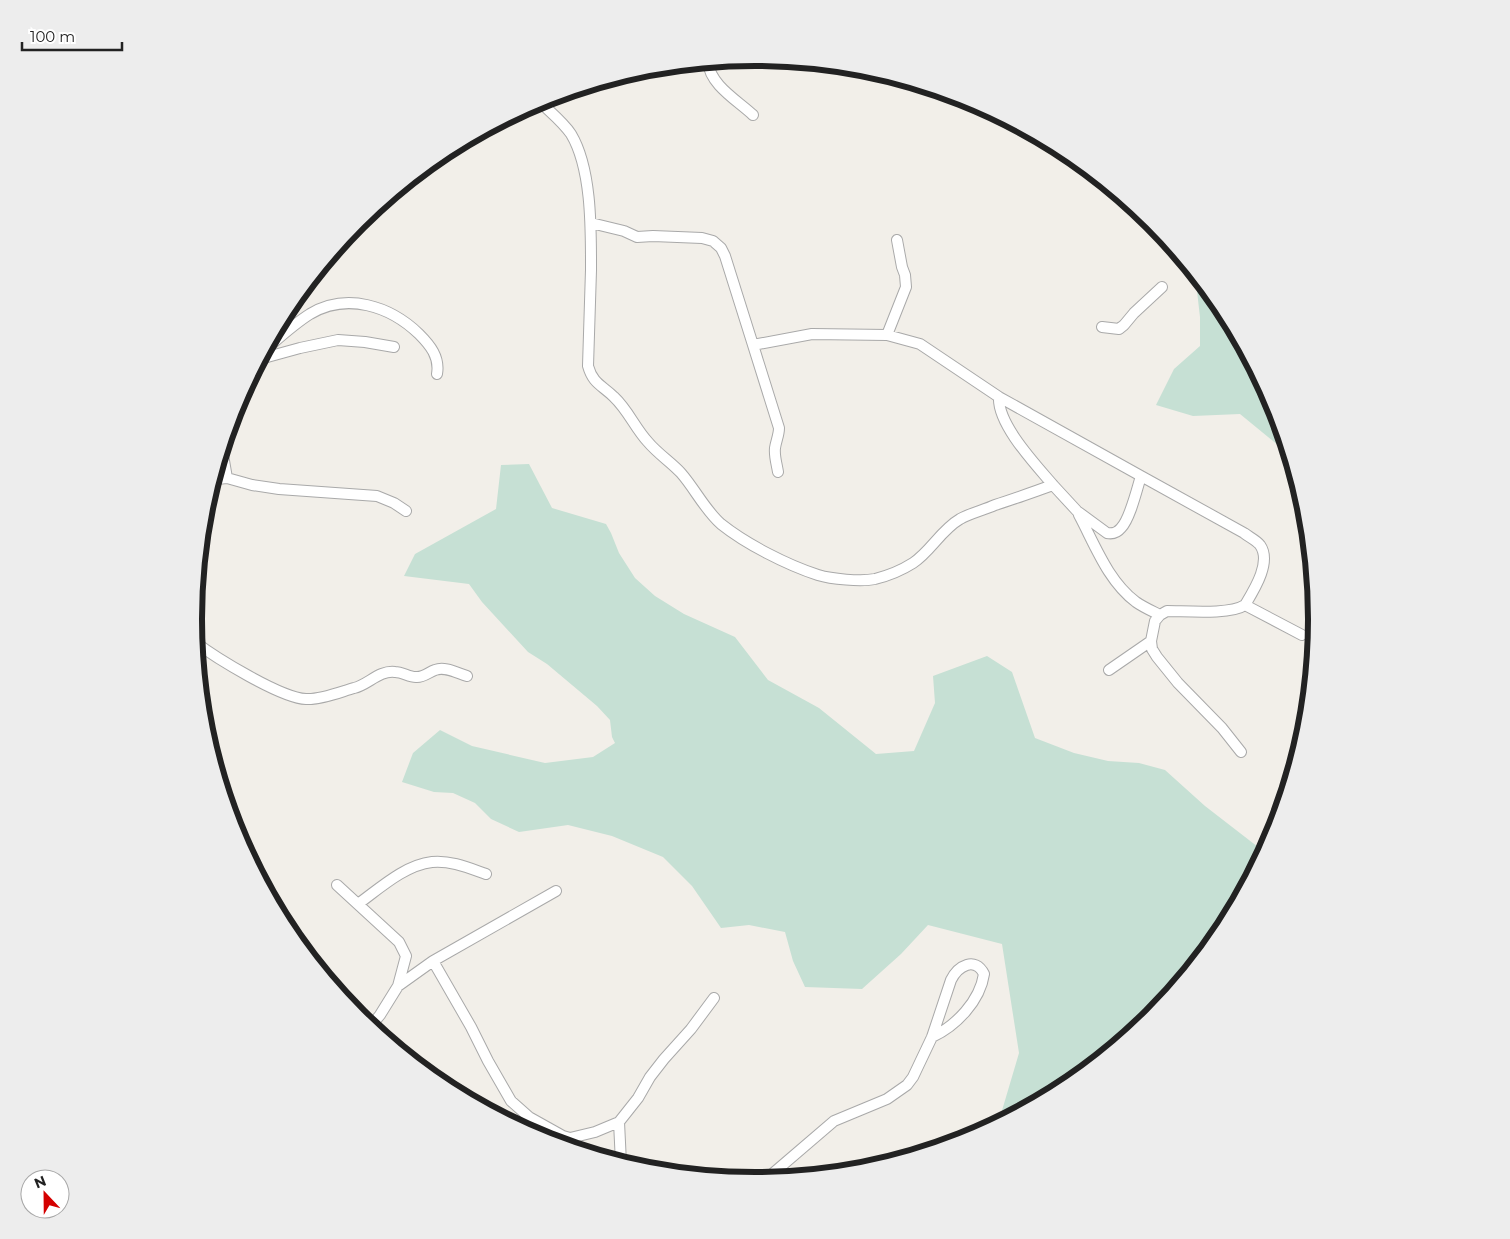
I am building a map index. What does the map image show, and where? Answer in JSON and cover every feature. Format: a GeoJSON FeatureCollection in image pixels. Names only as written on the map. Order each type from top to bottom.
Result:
{"type":"FeatureCollection","features":[{"type":"Feature","properties":{"kind":"street"},"geometry":{"type":"LineString","coordinates":[[709,68],[710,73],[720,86],[753,114]]}},
{"type":"Feature","properties":{"kind":"street"},"geometry":{"type":"LineString","coordinates":[[545,107],[571,134],[581,159],[588,188],[591,223],[588,366],[591,376],[614,396],[648,442],[679,471],[720,523],[767,554],[819,576],[854,580],[874,579],[893,573],[913,563],[947,529],[960,519],[1052,485]]}},
{"type":"Feature","properties":{"kind":"street"},"geometry":{"type":"LineString","coordinates":[[591,223],[624,230],[637,236],[692,238],[713,241],[721,248],[779,428],[779,436],[775,448],[778,472]]}},
{"type":"Feature","properties":{"kind":"street"},"geometry":{"type":"LineString","coordinates":[[887,335],[906,287],[897,240]]}},
{"type":"Feature","properties":{"kind":"street"},"geometry":{"type":"LineString","coordinates":[[1102,327],[1119,329],[1162,287]]}},
{"type":"Feature","properties":{"kind":"street"},"geometry":{"type":"LineString","coordinates":[[279,338],[311,313],[341,303],[359,303],[384,310],[407,322],[427,342],[437,357],[437,374]]}},
{"type":"Feature","properties":{"kind":"street"},"geometry":{"type":"LineString","coordinates":[[753,345],[812,334],[887,335],[920,344],[999,397],[1259,543],[1264,551],[1265,566],[1245,605],[1234,610],[1167,612],[1160,614],[1155,621],[1151,641],[1152,648],[1157,657],[1178,684],[1222,728],[1241,752]]}},
{"type":"Feature","properties":{"kind":"street"},"geometry":{"type":"LineString","coordinates":[[269,357],[338,340],[394,347]]}},
{"type":"Feature","properties":{"kind":"street"},"geometry":{"type":"LineString","coordinates":[[999,397],[998,404],[1002,414],[1018,443],[1052,485],[1077,511],[1107,533],[1116,532],[1126,520],[1141,476]]}},
{"type":"Feature","properties":{"kind":"street"},"geometry":{"type":"LineString","coordinates":[[225,464],[227,478]]}},
{"type":"Feature","properties":{"kind":"street"},"geometry":{"type":"LineString","coordinates":[[220,479],[227,478],[252,485],[279,489],[376,496],[394,503],[406,511]]}},
{"type":"Feature","properties":{"kind":"street"},"geometry":{"type":"LineString","coordinates":[[1077,511],[1100,555],[1122,589],[1137,603],[1160,614]]}},
{"type":"Feature","properties":{"kind":"street"},"geometry":{"type":"LineString","coordinates":[[1245,605],[1302,635]]}},
{"type":"Feature","properties":{"kind":"street"},"geometry":{"type":"LineString","coordinates":[[1109,670],[1151,641]]}},
{"type":"Feature","properties":{"kind":"street"},"geometry":{"type":"LineString","coordinates":[[203,648],[280,692],[307,700],[360,687],[383,673],[395,672],[414,678],[435,669],[444,668],[467,676]]}},
{"type":"Feature","properties":{"kind":"street"},"geometry":{"type":"LineString","coordinates":[[358,904],[407,869],[417,865],[434,862],[459,865],[486,874]]}},
{"type":"Feature","properties":{"kind":"street"},"geometry":{"type":"LineString","coordinates":[[337,885],[399,942],[406,956],[398,986],[375,1021]]}},
{"type":"Feature","properties":{"kind":"street"},"geometry":{"type":"LineString","coordinates":[[398,986],[433,961],[556,891]]}},
{"type":"Feature","properties":{"kind":"street"},"geometry":{"type":"LineString","coordinates":[[433,961],[471,1027],[510,1102],[530,1117],[570,1138],[595,1132],[618,1122],[638,1098],[650,1077],[714,998]]}},
{"type":"Feature","properties":{"kind":"street"},"geometry":{"type":"LineString","coordinates":[[774,1172],[834,1121],[887,1099],[908,1085],[932,1037],[955,972],[960,967],[969,964],[981,968],[984,974],[980,989],[971,1003],[955,1023],[932,1037]]}},
{"type":"Feature","properties":{"kind":"street"},"geometry":{"type":"LineString","coordinates":[[618,1122],[620,1156]]}},
{"type":"Feature","properties":{"kind":"green space"},"geometry":{"type":"Polygon","coordinates":[[[1196,286],[1215,312],[1251,375],[1281,447],[1240,414],[1193,416],[1156,405],[1174,369],[1200,346],[1200,317],[1196,286]]]}},
{"type":"Feature","properties":{"kind":"green space"},"geometry":{"type":"Polygon","coordinates":[[[529,464],[552,508],[606,524],[619,553],[635,578],[655,596],[684,614],[735,637],[768,680],[819,708],[876,754],[914,751],[935,703],[933,676],[987,656],[1012,672],[1035,738],[1074,753],[1108,761],[1139,763],[1165,770],[1205,806],[1259,847],[1234,896],[1215,927],[1171,984],[1120,1035],[1062,1080],[1000,1116],[1019,1053],[1002,944],[928,925],[901,954],[862,989],[805,987],[793,961],[785,932],[749,925],[721,928],[692,886],[663,857],[612,836],[568,825],[519,832],[491,819],[475,803],[453,793],[434,792],[402,782],[413,753],[440,730],[472,746],[545,763],[593,757],[615,743],[612,737],[610,720],[597,706],[547,664],[528,652],[482,602],[469,584],[404,576],[415,554],[496,509],[501,465],[529,464]]]}}]}
